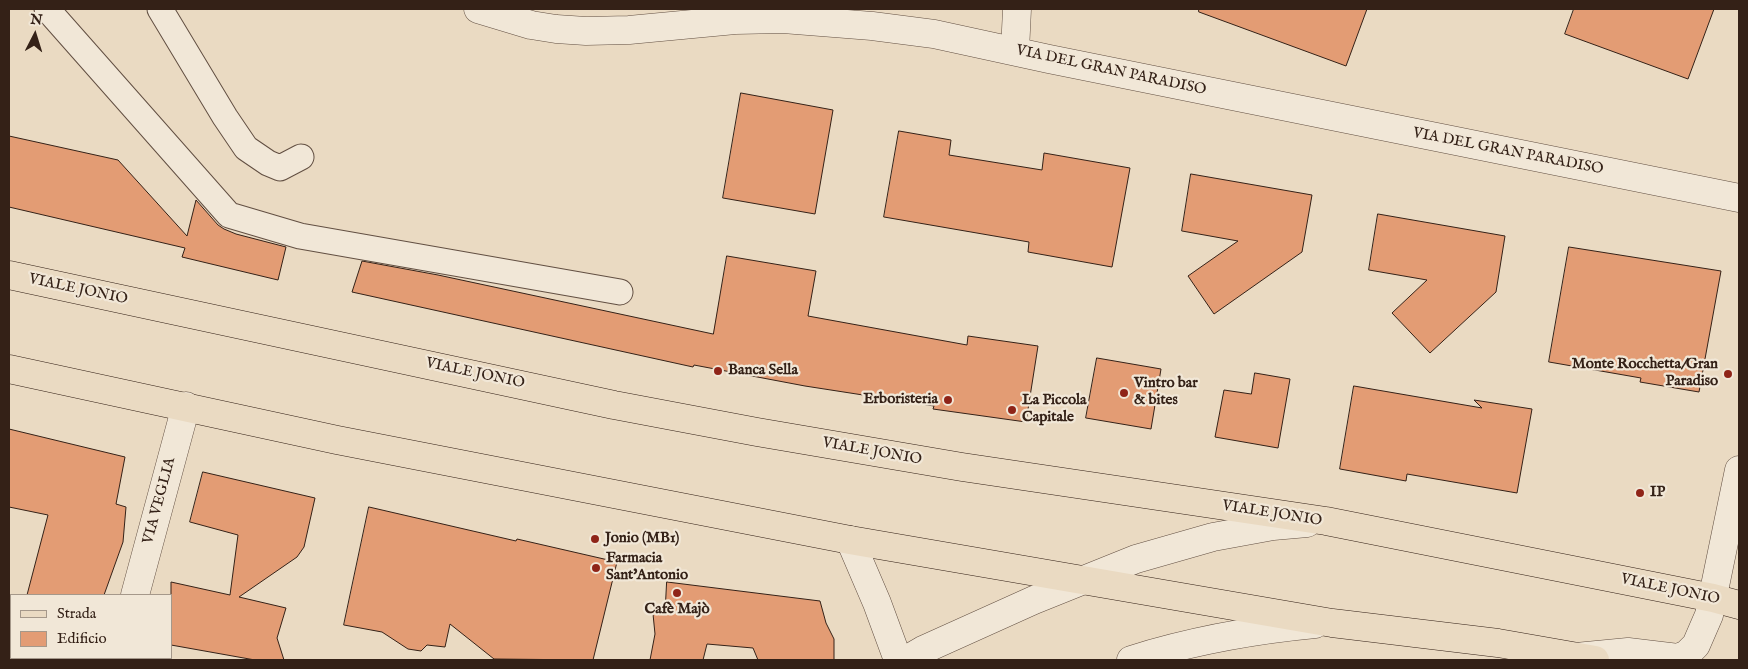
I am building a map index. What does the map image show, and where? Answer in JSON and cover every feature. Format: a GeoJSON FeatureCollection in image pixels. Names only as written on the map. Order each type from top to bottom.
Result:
{"type":"FeatureCollection","features":[{"type":"Feature","properties":{"kind":"main road","name":"VIALE JONIO"},"geometry":{"type":"LineString","coordinates":[[9,275],[614,405],[962,467],[1326,521],[1713,598],[1739,605]]}},
{"type":"Feature","properties":{"kind":"main road"},"geometry":{"type":"LineString","coordinates":[[9,369],[337,440],[850,540],[1332,623],[1498,643],[1586,658]]}},
{"type":"Feature","properties":{"kind":"street"},"geometry":{"type":"LineString","coordinates":[[47,9],[229,215],[300,236],[620,292]]}},
{"type":"Feature","properties":{"kind":"street"},"geometry":{"type":"LineString","coordinates":[[160,9],[225,117],[246,148],[268,163],[280,168],[301,157]]}},
{"type":"Feature","properties":{"kind":"street","name":"VIA DEL GRAN PARADISO"},"geometry":{"type":"LineString","coordinates":[[478,9],[531,25],[586,31],[629,30],[735,20],[783,19],[934,34],[1049,59],[1739,198]]}},
{"type":"Feature","properties":{"kind":"street"},"geometry":{"type":"LineString","coordinates":[[1015,51],[1017,9]]}},
{"type":"Feature","properties":{"kind":"street","name":"VIA VEGLIA"},"geometry":{"type":"LineString","coordinates":[[135,594],[186,406]]}},
{"type":"Feature","properties":{"kind":"street"},"geometry":{"type":"LineString","coordinates":[[1586,658],[1628,652],[1678,658],[1687,654],[1696,646],[1704,631],[1713,598],[1739,470]]}},
{"type":"Feature","properties":{"kind":"street"},"geometry":{"type":"LineString","coordinates":[[906,660],[942,641],[1034,600],[1136,559],[1190,542],[1273,526],[1326,521]]}},
{"type":"Feature","properties":{"kind":"street"},"geometry":{"type":"LineString","coordinates":[[850,540],[877,603],[898,660]]}},
{"type":"Feature","properties":{"kind":"street"},"geometry":{"type":"LineString","coordinates":[[1131,660],[1224,636],[1268,628],[1332,623]]}},
{"type":"Feature","properties":{"kind":"building"},"geometry":{"type":"Polygon","coordinates":[[[1199,9],[1367,9],[1346,66],[1199,12],[1199,9]]]}},
{"type":"Feature","properties":{"kind":"building"},"geometry":{"type":"Polygon","coordinates":[[[1574,9],[1714,9],[1688,79],[1565,34],[1574,9]]]}},
{"type":"Feature","properties":{"kind":"building"},"geometry":{"type":"Polygon","coordinates":[[[741,93],[833,110],[815,214],[723,198],[741,93]]]}},
{"type":"Feature","properties":{"kind":"building"},"geometry":{"type":"Polygon","coordinates":[[[899,131],[951,140],[949,155],[1042,170],[1044,153],[1130,168],[1112,267],[1028,252],[1029,242],[884,217],[899,131]]]}},
{"type":"Feature","properties":{"kind":"building"},"geometry":{"type":"Polygon","coordinates":[[[9,136],[118,160],[187,236],[196,200],[218,225],[224,229],[286,247],[278,280],[182,257],[185,248],[9,207],[9,136]]]}},
{"type":"Feature","properties":{"kind":"building"},"geometry":{"type":"Polygon","coordinates":[[[1191,174],[1312,195],[1302,252],[1214,314],[1188,276],[1238,241],[1182,231],[1191,174]]]}},
{"type":"Feature","properties":{"kind":"building"},"geometry":{"type":"Polygon","coordinates":[[[1378,214],[1505,236],[1496,292],[1430,353],[1392,313],[1427,280],[1369,270],[1378,214]]]}},
{"type":"Feature","properties":{"kind":"building"},"geometry":{"type":"Polygon","coordinates":[[[1569,247],[1721,271],[1699,392],[1640,382],[1641,378],[1549,362],[1569,247]]]}},
{"type":"Feature","properties":{"kind":"building"},"geometry":{"type":"Polygon","coordinates":[[[727,256],[816,271],[808,316],[967,345],[968,336],[1038,346],[1026,422],[933,409],[934,406],[805,386],[694,365],[693,367],[352,292],[362,261],[438,275],[713,334],[727,256]]]}},
{"type":"Feature","properties":{"kind":"building","name":"Vintro bar & bites"},"geometry":{"type":"Polygon","coordinates":[[[1097,358],[1161,369],[1151,429],[1086,418],[1097,358]]]}},
{"type":"Feature","properties":{"kind":"building"},"geometry":{"type":"Polygon","coordinates":[[[1255,373],[1290,379],[1278,448],[1215,437],[1224,390],[1251,394],[1255,373]]]}},
{"type":"Feature","properties":{"kind":"building"},"geometry":{"type":"Polygon","coordinates":[[[1354,386],[1482,408],[1474,400],[1532,409],[1517,493],[1407,474],[1406,481],[1340,469],[1354,386]]]}},
{"type":"Feature","properties":{"kind":"building"},"geometry":{"type":"Polygon","coordinates":[[[9,429],[125,457],[116,504],[126,507],[123,542],[104,594],[27,594],[48,515],[9,507],[9,429]]]}},
{"type":"Feature","properties":{"kind":"building"},"geometry":{"type":"Polygon","coordinates":[[[203,472],[315,498],[304,547],[297,557],[239,597],[286,608],[277,638],[284,660],[255,660],[172,645],[171,582],[230,595],[238,535],[190,522],[203,472]]]}},
{"type":"Feature","properties":{"kind":"building"},"geometry":{"type":"Polygon","coordinates":[[[369,507],[617,562],[593,660],[494,659],[450,624],[445,647],[427,645],[421,651],[408,649],[382,632],[344,625],[369,507]]]}},
{"type":"Feature","properties":{"kind":"building"},"geometry":{"type":"Polygon","coordinates":[[[667,582],[820,601],[826,623],[834,639],[834,660],[758,660],[753,648],[707,644],[703,660],[650,660],[655,634],[653,614],[665,607],[667,582]]]}},
{"type":"Feature","properties":{"kind":"place","name":"Banca Sella"},"geometry":{"type":"Point","coordinates":[718,371]}},
{"type":"Feature","properties":{"kind":"place","name":"Monte Rocchetta/Gran Paradiso"},"geometry":{"type":"Point","coordinates":[1728,374]}},
{"type":"Feature","properties":{"kind":"place","name":"Vintro bar & bites"},"geometry":{"type":"Point","coordinates":[1124,393]}},
{"type":"Feature","properties":{"kind":"place","name":"Erboristeria"},"geometry":{"type":"Point","coordinates":[948,400]}},
{"type":"Feature","properties":{"kind":"place","name":"La Piccola Capitale"},"geometry":{"type":"Point","coordinates":[1012,410]}},
{"type":"Feature","properties":{"kind":"place","name":"IP"},"geometry":{"type":"Point","coordinates":[1640,493]}},
{"type":"Feature","properties":{"kind":"place","name":"Jonio (MB1)"},"geometry":{"type":"Point","coordinates":[595,539]}},
{"type":"Feature","properties":{"kind":"place","name":"Farmacia Sant'Antonio"},"geometry":{"type":"Point","coordinates":[596,568]}},
{"type":"Feature","properties":{"kind":"place","name":"Cafè Majò"},"geometry":{"type":"Point","coordinates":[677,593]}}]}
